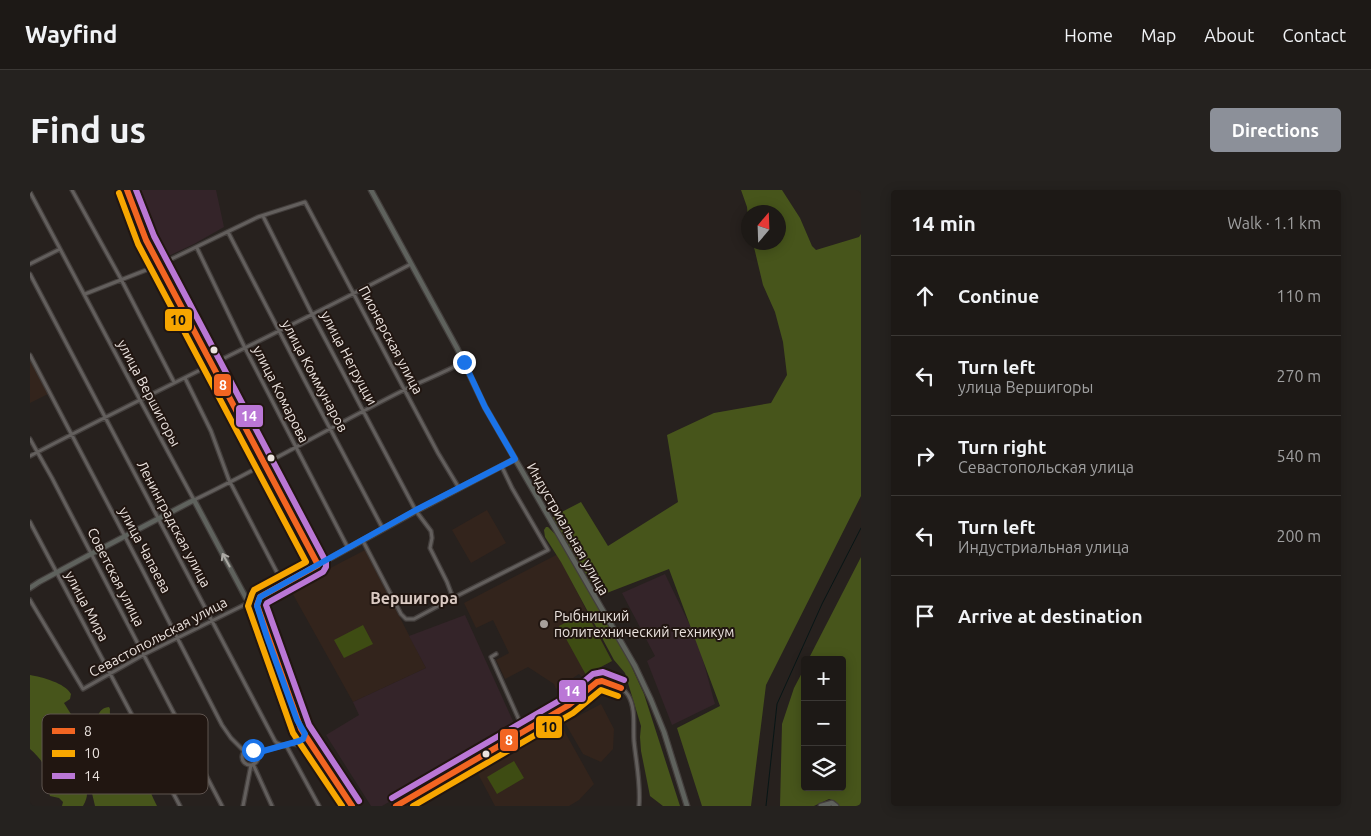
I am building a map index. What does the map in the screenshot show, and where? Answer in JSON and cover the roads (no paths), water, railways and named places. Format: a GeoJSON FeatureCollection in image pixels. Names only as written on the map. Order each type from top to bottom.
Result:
{"type":"FeatureCollection","features":[{"type":"Feature","properties":{"kind":"main road","name":"Индустриальная улица"},"geometry":{"type":"LineString","coordinates":[[371,190],[464,362],[485,407],[635,666],[664,732],[687,806]]}},
{"type":"Feature","properties":{"kind":"main road","name":"Севастопольская улица"},"geometry":{"type":"LineString","coordinates":[[252,601],[416,510],[515,459]]}},
{"type":"Feature","properties":{"kind":"main road"},"geometry":{"type":"LineString","coordinates":[[30,588],[194,500]]}},
{"type":"Feature","properties":{"kind":"main road","name":"улица Вершигоры"},"geometry":{"type":"LineString","coordinates":[[194,500],[246,598],[252,601]]}},
{"type":"Feature","properties":{"kind":"main road"},"geometry":{"type":"LineString","coordinates":[[821,806],[832,803],[836,806]]}},
{"type":"Feature","properties":{"kind":"street"},"geometry":{"type":"LineString","coordinates":[[72,190],[121,279],[174,382]]}},
{"type":"Feature","properties":{"kind":"street"},"geometry":{"type":"LineString","coordinates":[[127,190],[146,240],[318,565]]}},
{"type":"Feature","properties":{"kind":"street","name":"улица Вершигоры"},"geometry":{"type":"LineString","coordinates":[[30,192],[194,500]]}},
{"type":"Feature","properties":{"kind":"street","name":"Пионерская улица"},"geometry":{"type":"LineString","coordinates":[[263,216],[305,202],[404,390],[459,488]]}},
{"type":"Feature","properties":{"kind":"street"},"geometry":{"type":"LineString","coordinates":[[85,294],[159,265],[263,216]]}},
{"type":"Feature","properties":{"kind":"street","name":"улица Негруцци"},"geometry":{"type":"LineString","coordinates":[[263,216],[312,314],[416,510],[431,531],[430,548],[453,598]]}},
{"type":"Feature","properties":{"kind":"street","name":"улица Коммунаров"},"geometry":{"type":"LineString","coordinates":[[228,232],[330,430],[384,529]]}},
{"type":"Feature","properties":{"kind":"street","name":"улица Комарова"},"geometry":{"type":"LineString","coordinates":[[197,247],[348,548]]}},
{"type":"Feature","properties":{"kind":"street"},"geometry":{"type":"LineString","coordinates":[[30,264],[60,249]]}},
{"type":"Feature","properties":{"kind":"street"},"geometry":{"type":"LineString","coordinates":[[30,456],[411,264]]}},
{"type":"Feature","properties":{"kind":"street","name":"Ленинградская улица"},"geometry":{"type":"LineString","coordinates":[[30,274],[275,741],[287,747],[319,806]]}},
{"type":"Feature","properties":{"kind":"street","name":"улица Чапаева"},"geometry":{"type":"LineString","coordinates":[[30,355],[222,725],[231,738],[245,752],[242,756],[243,760],[246,764],[252,764],[272,806]]}},
{"type":"Feature","properties":{"kind":"street"},"geometry":{"type":"LineString","coordinates":[[194,500],[404,390],[464,362]]}},
{"type":"Feature","properties":{"kind":"street"},"geometry":{"type":"LineString","coordinates":[[185,378],[211,431],[230,482],[283,584]]}},
{"type":"Feature","properties":{"kind":"street","name":"Советская улица"},"geometry":{"type":"LineString","coordinates":[[30,439],[174,714]]}},
{"type":"Feature","properties":{"kind":"street"},"geometry":{"type":"LineString","coordinates":[[363,541],[401,614],[406,619],[414,619],[548,550],[512,488],[502,466]]}},
{"type":"Feature","properties":{"kind":"street","name":"улица Мира"},"geometry":{"type":"LineString","coordinates":[[30,522],[132,714]]}},
{"type":"Feature","properties":{"kind":"street"},"geometry":{"type":"LineString","coordinates":[[257,606],[260,597]]}},
{"type":"Feature","properties":{"kind":"street","name":"Севастопольская улица"},"geometry":{"type":"LineString","coordinates":[[30,600],[83,689],[143,655],[252,601]]}},
{"type":"Feature","properties":{"kind":"street"},"geometry":{"type":"LineString","coordinates":[[252,601],[257,606],[297,720],[352,806]]}},
{"type":"Feature","properties":{"kind":"street"},"geometry":{"type":"LineString","coordinates":[[496,654],[491,657],[524,731]]}},
{"type":"Feature","properties":{"kind":"street"},"geometry":{"type":"LineString","coordinates":[[396,806],[569,705],[597,682],[602,681],[621,688],[629,697],[633,716],[639,780],[639,806]]}},
{"type":"Feature","properties":{"kind":"street"},"geometry":{"type":"LineString","coordinates":[[245,752],[251,750],[256,753],[293,744],[302,740],[305,734]]}},
{"type":"Feature","properties":{"kind":"street"},"geometry":{"type":"LineString","coordinates":[[293,744],[315,749]]}},
{"type":"Feature","properties":{"kind":"street"},"geometry":{"type":"LineString","coordinates":[[243,806],[252,764],[258,758],[256,753]]}},
{"type":"Feature","properties":{"kind":"street","name":"Советская улица"},"geometry":{"type":"LineString","coordinates":[[208,779],[222,806]]}},
{"type":"Feature","properties":{"kind":"street","name":"улица Мира"},"geometry":{"type":"LineString","coordinates":[[174,794],[180,806]]}},
{"type":"Feature","properties":{"kind":"waterway"},"geometry":{"type":"LineString","coordinates":[[766,806],[777,704],[822,604],[861,528]]}},
{"type":"Feature","properties":{"kind":"place","name":"Рыбницкий политехнический техникум"},"geometry":{"type":"Point","coordinates":[544,624]}},
{"type":"Feature","properties":{"kind":"district","name":"Вершигора"},"geometry":{"type":"Point","coordinates":[414,598]}}]}
